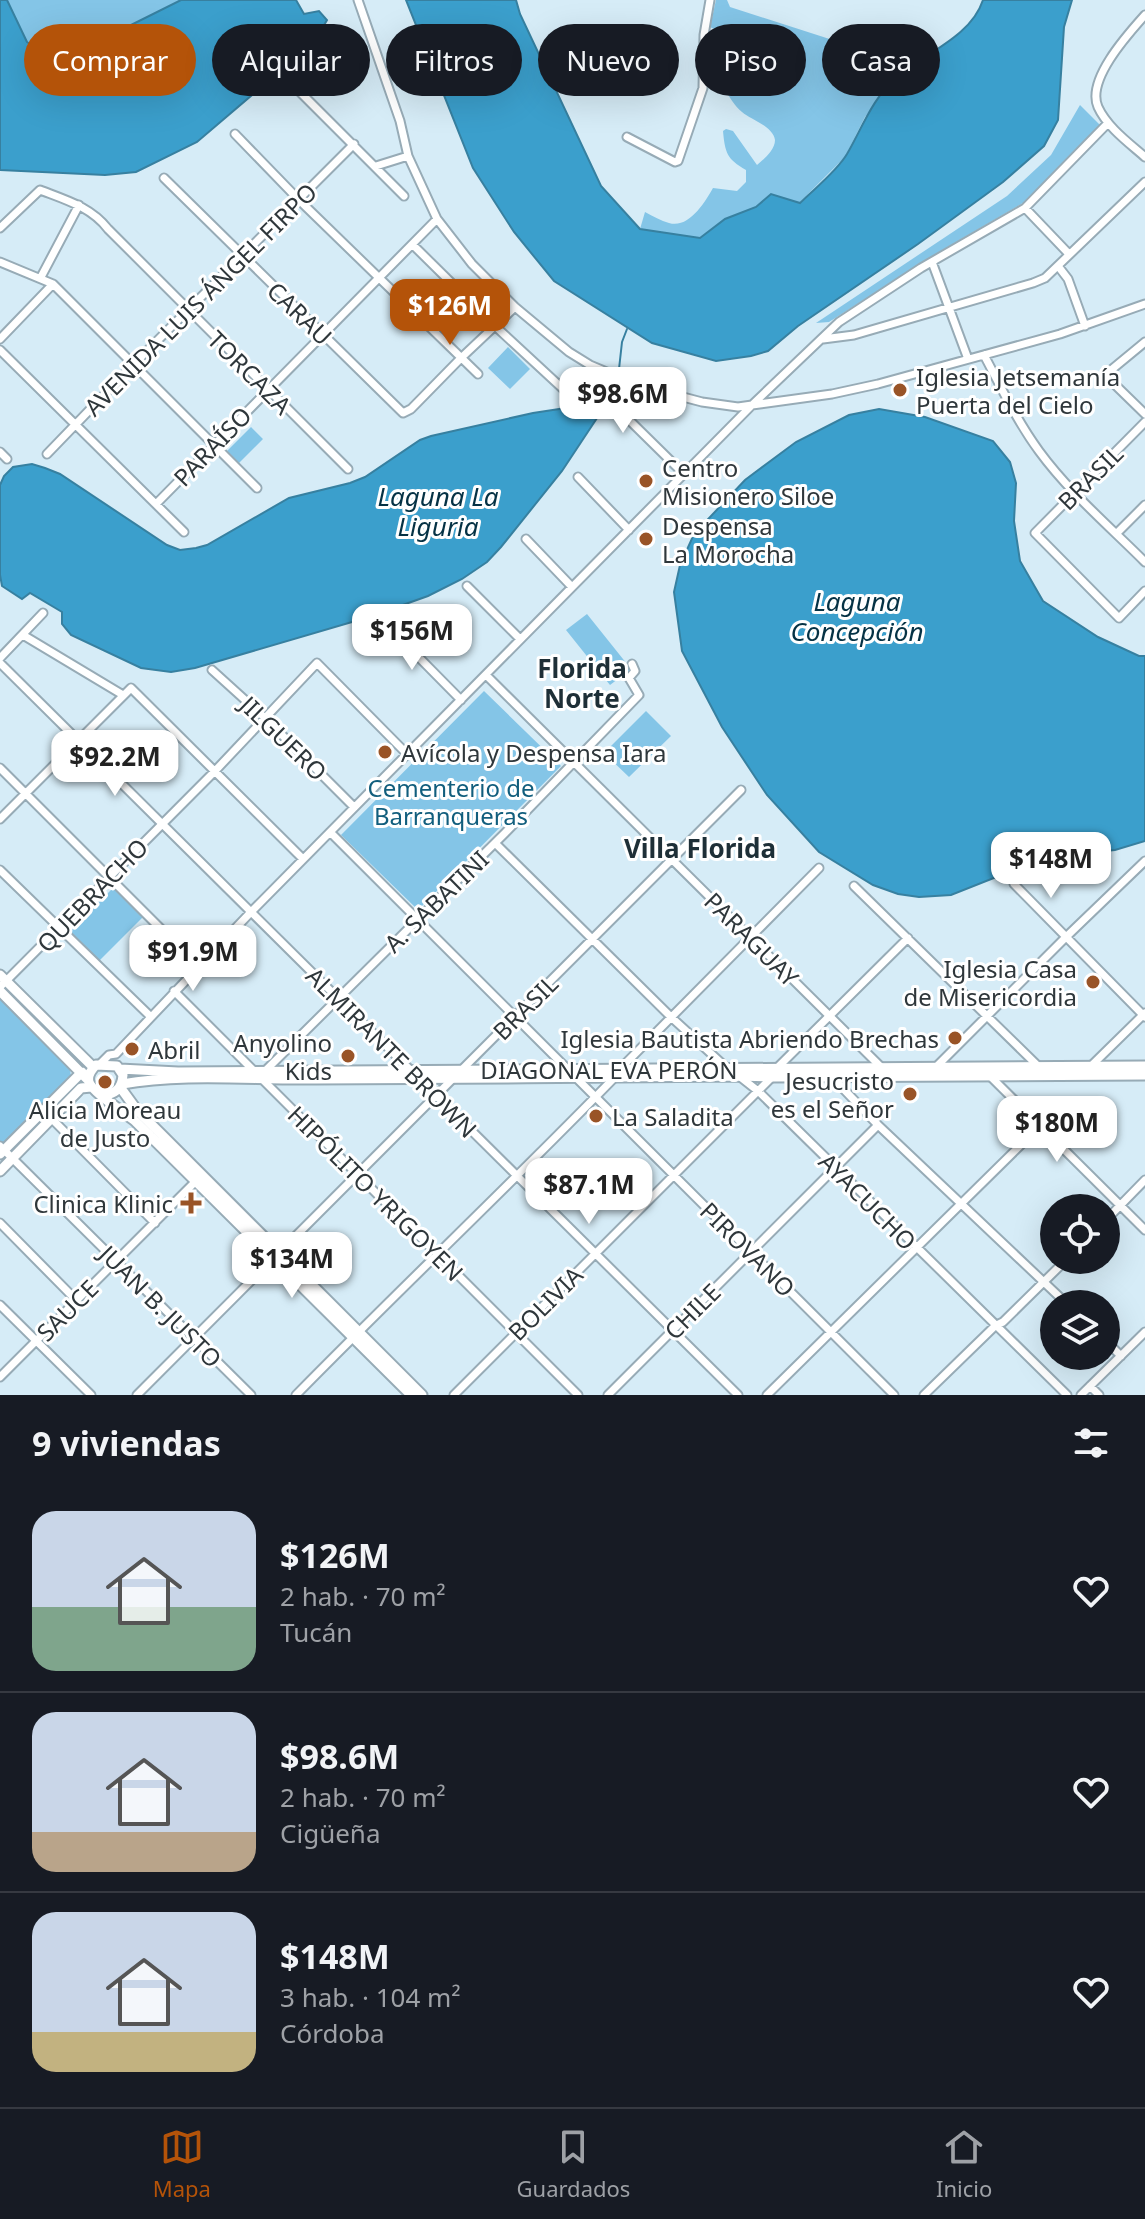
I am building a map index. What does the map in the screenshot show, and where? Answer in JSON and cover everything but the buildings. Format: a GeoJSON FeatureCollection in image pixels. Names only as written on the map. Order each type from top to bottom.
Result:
{"type":"FeatureCollection","features":[{"type":"Feature","properties":{"kind":"main road"},"geometry":{"type":"LineString","coordinates":[[2,984],[90,1073],[100,1094],[199,1178]]}},
{"type":"Feature","properties":{"kind":"main road","name":"DIAGONAL EVA PERÓN"},"geometry":{"type":"LineString","coordinates":[[458,1074],[568,1069],[617,1074],[739,1076],[881,1067],[1145,1066]]}},
{"type":"Feature","properties":{"kind":"main road"},"geometry":{"type":"LineString","coordinates":[[119,1067],[123,1075],[121,1085],[136,1109],[199,1178],[411,1395]]}},
{"type":"Feature","properties":{"kind":"main road","name":"DIAGONAL EVA PERÓN"},"geometry":{"type":"LineString","coordinates":[[90,1073],[119,1067],[178,1072],[253,1071],[264,1076]]}},
{"type":"Feature","properties":{"kind":"main road","name":"DIAGONAL EVA PERÓN"},"geometry":{"type":"LineString","coordinates":[[100,1094],[112,1094],[121,1085],[145,1080],[264,1076],[458,1074],[576,1078],[727,1069],[831,1076],[1145,1075]]}},
{"type":"Feature","properties":{"kind":"main road"},"geometry":{"type":"LineString","coordinates":[[0,1171],[81,1088],[90,1073]]}},
{"type":"Feature","properties":{"kind":"main road"},"geometry":{"type":"LineString","coordinates":[[1,1150],[90,1073]]}},
{"type":"Feature","properties":{"kind":"main road"},"geometry":{"type":"LineString","coordinates":[[355,1335],[422,1395]]}},
{"type":"Feature","properties":{"kind":"street"},"geometry":{"type":"LineString","coordinates":[[358,0],[400,121],[408,156],[437,219],[472,264],[515,307],[569,352],[621,378],[702,402],[738,407],[832,394],[1085,326],[1145,304]]}},
{"type":"Feature","properties":{"kind":"street"},"geometry":{"type":"LineString","coordinates":[[627,137],[678,161],[703,88],[704,35],[710,0]]}},
{"type":"Feature","properties":{"kind":"street"},"geometry":{"type":"LineString","coordinates":[[1145,15],[1115,51],[1100,81],[1096,97],[1108,123],[1145,157]]}},
{"type":"Feature","properties":{"kind":"street"},"geometry":{"type":"LineString","coordinates":[[304,96],[404,196]]}},
{"type":"Feature","properties":{"kind":"street"},"geometry":{"type":"LineString","coordinates":[[90,1073],[109,1055],[116,1054],[354,807],[752,405],[839,322],[932,262],[1025,208],[1108,123]]}},
{"type":"Feature","properties":{"kind":"street"},"geometry":{"type":"LineString","coordinates":[[235,134],[478,374]]}},
{"type":"Feature","properties":{"kind":"street","name":"AVENIDA LUIS ÁNGEL FIRPO"},"geometry":{"type":"LineString","coordinates":[[47,454],[354,144]]}},
{"type":"Feature","properties":{"kind":"street"},"geometry":{"type":"LineString","coordinates":[[376,166],[408,156]]}},
{"type":"Feature","properties":{"kind":"street","name":"CARAU"},"geometry":{"type":"LineString","coordinates":[[164,178],[403,413],[411,409],[461,358]]}},
{"type":"Feature","properties":{"kind":"street"},"geometry":{"type":"LineString","coordinates":[[821,339],[854,335],[1045,278],[1145,182]]}},
{"type":"Feature","properties":{"kind":"street","name":"TORCAZA"},"geometry":{"type":"LineString","coordinates":[[0,228],[40,190],[79,205],[98,217],[348,469]]}},
{"type":"Feature","properties":{"kind":"street"},"geometry":{"type":"LineString","coordinates":[[41,277],[79,205]]}},
{"type":"Feature","properties":{"kind":"street"},"geometry":{"type":"LineString","coordinates":[[1025,208],[1068,253]]}},
{"type":"Feature","properties":{"kind":"street","name":"PARAÍSO"},"geometry":{"type":"LineString","coordinates":[[156,504],[437,219]]}},
{"type":"Feature","properties":{"kind":"street"},"geometry":{"type":"LineString","coordinates":[[413,245],[575,400]]}},
{"type":"Feature","properties":{"kind":"street"},"geometry":{"type":"LineString","coordinates":[[0,262],[53,284],[257,488]]}},
{"type":"Feature","properties":{"kind":"street"},"geometry":{"type":"LineString","coordinates":[[932,262],[968,359]]}},
{"type":"Feature","properties":{"kind":"street"},"geometry":{"type":"LineString","coordinates":[[1058,266],[1068,279],[1085,326]]}},
{"type":"Feature","properties":{"kind":"street"},"geometry":{"type":"LineString","coordinates":[[0,339],[53,284]]}},
{"type":"Feature","properties":{"kind":"street"},"geometry":{"type":"LineString","coordinates":[[461,358],[515,307]]}},
{"type":"Feature","properties":{"kind":"street"},"geometry":{"type":"LineString","coordinates":[[1145,342],[1105,375],[1145,414]]}},
{"type":"Feature","properties":{"kind":"street"},"geometry":{"type":"LineString","coordinates":[[0,350],[184,532]]}},
{"type":"Feature","properties":{"kind":"street"},"geometry":{"type":"LineString","coordinates":[[984,355],[1039,450],[1075,493],[1145,562]]}},
{"type":"Feature","properties":{"kind":"street"},"geometry":{"type":"LineString","coordinates":[[621,378],[616,392],[621,412],[684,474]]}},
{"type":"Feature","properties":{"kind":"street","name":"BRASIL"},"geometry":{"type":"LineString","coordinates":[[1145,422],[1035,533],[1119,618],[1145,591]]}},
{"type":"Feature","properties":{"kind":"street"},"geometry":{"type":"LineString","coordinates":[[0,452],[7,459]]}},
{"type":"Feature","properties":{"kind":"street"},"geometry":{"type":"LineString","coordinates":[[578,477],[629,530]]}},
{"type":"Feature","properties":{"kind":"street"},"geometry":{"type":"LineString","coordinates":[[1117,533],[1145,505]]}},
{"type":"Feature","properties":{"kind":"street"},"geometry":{"type":"LineString","coordinates":[[526,539],[572,587]]}},
{"type":"Feature","properties":{"kind":"street"},"geometry":{"type":"LineString","coordinates":[[467,586],[520,639]]}},
{"type":"Feature","properties":{"kind":"street"},"geometry":{"type":"LineString","coordinates":[[0,660],[43,613]]}},
{"type":"Feature","properties":{"kind":"street"},"geometry":{"type":"LineString","coordinates":[[385,623],[461,700]]}},
{"type":"Feature","properties":{"kind":"street"},"geometry":{"type":"LineString","coordinates":[[23,635],[123,695]]}},
{"type":"Feature","properties":{"kind":"street","name":"ALMIRANTE BROWN"},"geometry":{"type":"LineString","coordinates":[[0,660],[250,913],[738,1395]]}},
{"type":"Feature","properties":{"kind":"street","name":"QUEBRACHO"},"geometry":{"type":"LineString","coordinates":[[2,984],[214,772],[317,663],[407,754]]}},
{"type":"Feature","properties":{"kind":"street","name":"A. SABATINI"},"geometry":{"type":"LineString","coordinates":[[264,1076],[337,998],[495,843],[639,695],[629,678],[635,671],[632,664]]}},
{"type":"Feature","properties":{"kind":"street","name":"JILGUERO"},"geometry":{"type":"LineString","coordinates":[[212,670],[354,807]]}},
{"type":"Feature","properties":{"kind":"street","name":"PARAGUAY"},"geometry":{"type":"LineString","coordinates":[[486,675],[881,1067]]}},
{"type":"Feature","properties":{"kind":"street"},"geometry":{"type":"LineString","coordinates":[[0,819],[131,688],[303,859]]}},
{"type":"Feature","properties":{"kind":"street"},"geometry":{"type":"LineString","coordinates":[[0,768],[198,966]]}},
{"type":"Feature","properties":{"kind":"street","name":"BRASIL"},"geometry":{"type":"LineString","coordinates":[[137,1395],[741,790]]}},
{"type":"Feature","properties":{"kind":"street","name":"PIROVANO"},"geometry":{"type":"LineString","coordinates":[[330,832],[894,1395]]}},
{"type":"Feature","properties":{"kind":"street","name":"AYACUCHO"},"geometry":{"type":"LineString","coordinates":[[495,843],[671,1017],[727,1069],[758,1091],[1067,1395]]}},
{"type":"Feature","properties":{"kind":"street"},"geometry":{"type":"LineString","coordinates":[[936,1067],[1145,861]]}},
{"type":"Feature","properties":{"kind":"street"},"geometry":{"type":"LineString","coordinates":[[296,1395],[518,1177],[819,868]]}},
{"type":"Feature","properties":{"kind":"street"},"geometry":{"type":"LineString","coordinates":[[0,870],[150,1016]]}},
{"type":"Feature","properties":{"kind":"street"},"geometry":{"type":"LineString","coordinates":[[1014,884],[1144,1015],[1091,1066]]}},
{"type":"Feature","properties":{"kind":"street"},"geometry":{"type":"LineString","coordinates":[[854,886],[1039,1067]]}},
{"type":"Feature","properties":{"kind":"street","name":"BOLIVIA"},"geometry":{"type":"LineString","coordinates":[[454,1395],[908,938]]}},
{"type":"Feature","properties":{"kind":"street"},"geometry":{"type":"LineString","coordinates":[[174,991],[253,1071]]}},
{"type":"Feature","properties":{"kind":"street"},"geometry":{"type":"LineString","coordinates":[[116,1054],[119,1067]]}},
{"type":"Feature","properties":{"kind":"street","name":"HIPÓLITO YRIGOYEN"},"geometry":{"type":"LineString","coordinates":[[264,1076],[357,1175],[578,1395]]}},
{"type":"Feature","properties":{"kind":"street"},"geometry":{"type":"LineString","coordinates":[[831,1076],[878,1125],[1052,1290]]}},
{"type":"Feature","properties":{"kind":"street"},"geometry":{"type":"LineString","coordinates":[[990,1076],[1108,1194]]}},
{"type":"Feature","properties":{"kind":"street"},"geometry":{"type":"LineString","coordinates":[[52,1119],[155,1223]]}},
{"type":"Feature","properties":{"kind":"street","name":"CHILE"},"geometry":{"type":"LineString","coordinates":[[608,1395],[878,1125]]}},
{"type":"Feature","properties":{"kind":"street"},"geometry":{"type":"LineString","coordinates":[[767,1395],[1041,1125]]}},
{"type":"Feature","properties":{"kind":"street","name":"JUAN B. JUSTO"},"geometry":{"type":"LineString","coordinates":[[1,1150],[13,1158],[251,1395]]}},
{"type":"Feature","properties":{"kind":"street","name":"SAUCE"},"geometry":{"type":"LineString","coordinates":[[0,1377],[199,1178]]}},
{"type":"Feature","properties":{"kind":"street"},"geometry":{"type":"LineString","coordinates":[[1145,1180],[1120,1206],[1145,1230]]}},
{"type":"Feature","properties":{"kind":"street"},"geometry":{"type":"LineString","coordinates":[[0,1223],[76,1300]]}},
{"type":"Feature","properties":{"kind":"street"},"geometry":{"type":"LineString","coordinates":[[924,1395],[1052,1274]]}},
{"type":"Feature","properties":{"kind":"street"},"geometry":{"type":"LineString","coordinates":[[0,1305],[91,1395]]}},
{"type":"Feature","properties":{"kind":"street"},"geometry":{"type":"LineString","coordinates":[[1081,1395],[1145,1332]]}},
{"type":"Feature","properties":{"kind":"street"},"geometry":{"type":"LineString","coordinates":[[1090,1386],[1099,1395]]}},
{"type":"Feature","properties":{"kind":"green space"},"geometry":{"type":"Polygon","coordinates":[[[7,0],[181,0],[133,24],[24,24],[24,36],[7,0]]]}},
{"type":"Feature","properties":{"kind":"green space"},"geometry":{"type":"Polygon","coordinates":[[[716,0],[727,0],[730,7],[783,24],[711,24],[716,0]]]}},
{"type":"Feature","properties":{"kind":"green space"},"geometry":{"type":"Polygon","coordinates":[[[806,31],[822,37],[822,96],[881,96],[865,117],[845,157],[799,203],[771,194],[756,207],[725,219],[700,238],[640,229],[645,212],[669,223],[683,222],[696,213],[713,188],[737,191],[746,182],[746,170],[731,159],[726,150],[723,131],[726,129],[733,131],[757,165],[769,154],[775,144],[773,135],[737,107],[729,96],[806,96],[806,31]]]}},
{"type":"Feature","properties":{"kind":"green space"},"geometry":{"type":"Polygon","coordinates":[[[1080,105],[1101,126],[1023,203],[829,322],[816,323],[1007,196],[1051,155],[1080,105]]]}},
{"type":"Feature","properties":{"kind":"green space"},"geometry":{"type":"Polygon","coordinates":[[[508,347],[530,369],[510,389],[488,368],[508,347]]]}},
{"type":"Feature","properties":{"kind":"green space"},"geometry":{"type":"Polygon","coordinates":[[[251,427],[263,439],[239,463],[227,451],[251,427]]]}},
{"type":"Feature","properties":{"kind":"green space"},"geometry":{"type":"Polygon","coordinates":[[[587,614],[631,669],[610,685],[566,630],[587,614]]]}},
{"type":"Feature","properties":{"kind":"green space","name":"Cementerio de Barranqueras"},"geometry":{"type":"Polygon","coordinates":[[[484,691],[561,766],[418,910],[341,835],[484,691]]]}},
{"type":"Feature","properties":{"kind":"green space"},"geometry":{"type":"Polygon","coordinates":[[[646,711],[671,736],[629,777],[604,753],[646,711]]]}},
{"type":"Feature","properties":{"kind":"green space"},"geometry":{"type":"Polygon","coordinates":[[[114,887],[143,917],[99,961],[69,932],[114,887]]]}},
{"type":"Feature","properties":{"kind":"green space"},"geometry":{"type":"Polygon","coordinates":[[[0,997],[70,1067],[71,1078],[3,1145],[0,1142],[0,997]]]}},
{"type":"Feature","properties":{"kind":"water"},"geometry":{"type":"Polygon","coordinates":[[[0,0],[7,0],[24,36],[24,96],[196,96],[196,24],[133,24],[181,0],[296,0],[304,14],[319,11],[327,20],[325,24],[212,24],[212,96],[251,96],[197,142],[136,172],[105,175],[0,170],[0,0]]]}},
{"type":"Feature","properties":{"kind":"water"},"geometry":{"type":"Polygon","coordinates":[[[406,0],[516,0],[538,52],[538,96],[559,96],[601,186],[640,229],[700,238],[725,219],[756,207],[771,194],[800,203],[843,160],[880,96],[940,96],[940,47],[968,24],[983,0],[1072,0],[1064,27],[1058,120],[1044,146],[1003,182],[798,326],[768,351],[716,361],[652,343],[554,281],[514,232],[473,168],[444,96],[522,96],[522,24],[416,24],[406,0]]]}},
{"type":"Feature","properties":{"kind":"water","name":"Laguna La Liguria"},"geometry":{"type":"Polygon","coordinates":[[[602,396],[603,409],[562,471],[487,562],[428,596],[369,617],[195,668],[171,672],[141,668],[71,635],[62,624],[62,612],[30,593],[22,599],[2,586],[0,485],[13,467],[32,464],[60,474],[167,545],[180,550],[207,545],[289,498],[365,477],[420,440],[533,413],[579,406],[602,396]]]}},
{"type":"Feature","properties":{"kind":"water","name":"Laguna Concepción"},"geometry":{"type":"Polygon","coordinates":[[[879,409],[925,417],[993,441],[1010,462],[1016,483],[1014,521],[1020,561],[1043,601],[1098,637],[1145,656],[1145,841],[1115,850],[1034,862],[951,895],[919,897],[898,894],[873,885],[819,852],[767,795],[722,727],[682,651],[674,592],[680,565],[694,534],[745,480],[796,442],[849,415],[879,409]]]}},
{"type":"Feature","properties":{"kind":"waterway"},"geometry":{"type":"LineString","coordinates":[[619,369],[627,329]]}},
{"type":"Feature","properties":{"kind":"waterway"},"geometry":{"type":"LineString","coordinates":[[602,396],[611,383]]}},
{"type":"Feature","properties":{"kind":"place","name":"Iglesia Jetsemanía Puerta del Cielo"},"geometry":{"type":"Point","coordinates":[900,390]}},
{"type":"Feature","properties":{"kind":"place","name":"Centro Misionero Siloe"},"geometry":{"type":"Point","coordinates":[646,481]}},
{"type":"Feature","properties":{"kind":"place","name":"Despensa La Morocha"},"geometry":{"type":"Point","coordinates":[646,539]}},
{"type":"Feature","properties":{"kind":"place","name":"Avícola y Despensa Iara"},"geometry":{"type":"Point","coordinates":[385,752]}},
{"type":"Feature","properties":{"kind":"place","name":"Iglesia Casa de Misericordia"},"geometry":{"type":"Point","coordinates":[1093,982]}},
{"type":"Feature","properties":{"kind":"place","name":"Iglesia Bautista Abriendo Brechas"},"geometry":{"type":"Point","coordinates":[955,1038]}},
{"type":"Feature","properties":{"kind":"place","name":"Abril"},"geometry":{"type":"Point","coordinates":[132,1049]}},
{"type":"Feature","properties":{"kind":"place","name":"Anyolino Kids"},"geometry":{"type":"Point","coordinates":[348,1056]}},
{"type":"Feature","properties":{"kind":"place","name":"Alicia Moreau de Justo"},"geometry":{"type":"Point","coordinates":[105,1082]}},
{"type":"Feature","properties":{"kind":"place","name":"Jesucristo es el Señor"},"geometry":{"type":"Point","coordinates":[910,1094]}},
{"type":"Feature","properties":{"kind":"place","name":"La Saladita"},"geometry":{"type":"Point","coordinates":[596,1116]}},
{"type":"Feature","properties":{"kind":"place","name":"Clinica Klinic"},"geometry":{"type":"Point","coordinates":[191,1203]}},
{"type":"Feature","properties":{"kind":"district","name":"Florida Norte"},"geometry":{"type":"Point","coordinates":[582,683]}},
{"type":"Feature","properties":{"kind":"district","name":"Villa Florida"},"geometry":{"type":"Point","coordinates":[700,848]}}]}
